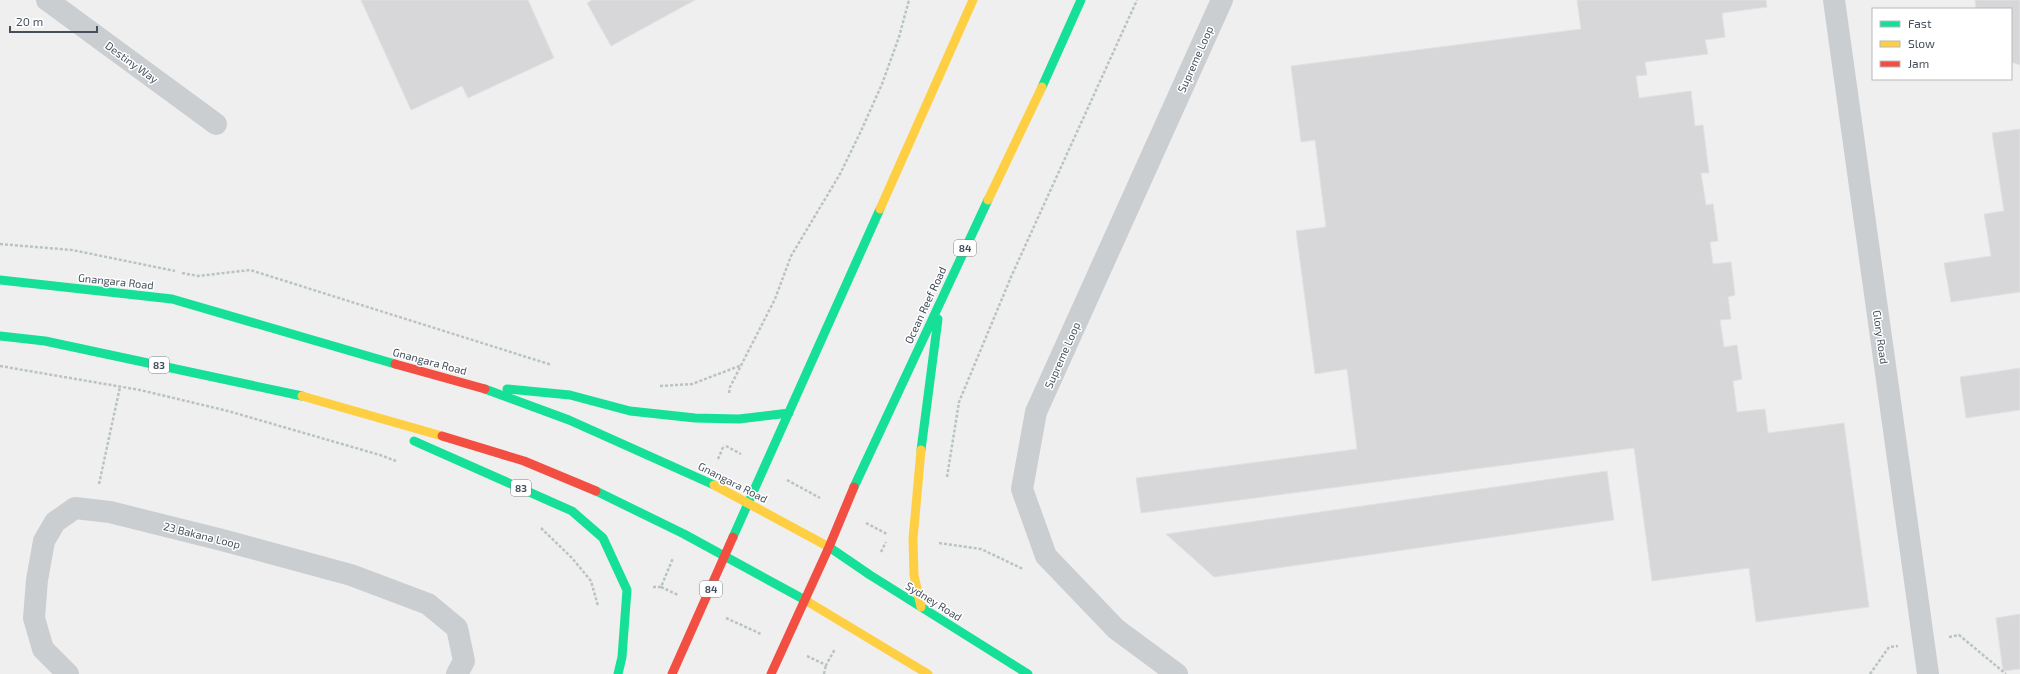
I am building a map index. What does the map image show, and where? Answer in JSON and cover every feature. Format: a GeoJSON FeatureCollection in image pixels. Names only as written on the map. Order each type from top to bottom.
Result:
{"type":"FeatureCollection","features":[{"type":"Feature","properties":{"kind":"main road","name":"84"},"geometry":{"type":"LineString","coordinates":[[672,674],[789,413],[862,244],[973,0]]}},
{"type":"Feature","properties":{"kind":"main road","name":"Ocean Reef Road"},"geometry":{"type":"LineString","coordinates":[[806,600],[829,547],[842,510],[1041,89],[1081,0]]}},
{"type":"Feature","properties":{"kind":"main road","name":"Gnangara Road"},"geometry":{"type":"LineString","coordinates":[[0,280],[172,299],[363,356],[476,386],[569,420],[707,482],[829,547]]}},
{"type":"Feature","properties":{"kind":"main road"},"geometry":{"type":"LineString","coordinates":[[921,607],[914,575],[913,539],[924,430],[941,298]]}},
{"type":"Feature","properties":{"kind":"main road","name":"83"},"geometry":{"type":"LineString","coordinates":[[0,336],[45,341],[318,399],[524,461],[612,498],[684,534],[725,557]]}},
{"type":"Feature","properties":{"kind":"main road"},"geometry":{"type":"LineString","coordinates":[[476,386],[570,395],[630,411],[695,418],[739,419],[789,413]]}},
{"type":"Feature","properties":{"kind":"main road","name":"83"},"geometry":{"type":"LineString","coordinates":[[318,399],[572,511],[603,538],[627,590],[622,657],[618,674]]}},
{"type":"Feature","properties":{"kind":"main road","name":"Sydney Road"},"geometry":{"type":"LineString","coordinates":[[829,547],[1028,674]]}},
{"type":"Feature","properties":{"kind":"main road"},"geometry":{"type":"LineString","coordinates":[[725,557],[806,600],[928,674]]}},
{"type":"Feature","properties":{"kind":"main road"},"geometry":{"type":"LineString","coordinates":[[770,674],[806,600]]}},
{"type":"Feature","properties":{"kind":"street","name":"Destiny Way"},"geometry":{"type":"LineString","coordinates":[[47,0],[216,124]]}},
{"type":"Feature","properties":{"kind":"street","name":"Supreme Loop"},"geometry":{"type":"LineString","coordinates":[[1177,674],[1116,629],[1046,556],[1022,489],[1036,412],[1222,0]]}},
{"type":"Feature","properties":{"kind":"street","name":"Glory Road"},"geometry":{"type":"LineString","coordinates":[[1834,0],[1928,674]]}},
{"type":"Feature","properties":{"kind":"street","name":"23 Bakana Loop"},"geometry":{"type":"LineString","coordinates":[[68,674],[44,649],[34,618],[37,580],[44,541],[55,522],[75,508],[110,512],[222,540],[351,575],[428,604],[457,628],[464,661],[457,674]]}},
{"type":"Feature","properties":{"kind":"path"},"geometry":{"type":"LineString","coordinates":[[707,482],[724,446],[724,419],[730,387],[775,299],[791,256],[840,174],[864,124],[899,37],[909,0]]}},
{"type":"Feature","properties":{"kind":"path"},"geometry":{"type":"LineString","coordinates":[[947,480],[959,402],[1011,277],[1137,0]]}},
{"type":"Feature","properties":{"kind":"path"},"geometry":{"type":"LineString","coordinates":[[0,244],[72,250],[198,276],[250,270],[556,367]]}},
{"type":"Feature","properties":{"kind":"path"},"geometry":{"type":"LineString","coordinates":[[656,386],[692,384],[742,365]]}},
{"type":"Feature","properties":{"kind":"path"},"geometry":{"type":"LineString","coordinates":[[0,366],[120,387],[228,411],[380,455],[402,464]]}},
{"type":"Feature","properties":{"kind":"path"},"geometry":{"type":"LineString","coordinates":[[94,510],[120,387]]}},
{"type":"Feature","properties":{"kind":"path"},"geometry":{"type":"LineString","coordinates":[[537,524],[562,548],[592,581],[598,605],[627,590],[661,586],[684,534]]}},
{"type":"Feature","properties":{"kind":"path"},"geometry":{"type":"LineString","coordinates":[[913,539],[981,549],[1028,572]]}},
{"type":"Feature","properties":{"kind":"path"},"geometry":{"type":"LineString","coordinates":[[824,674],[826,665]]}},
{"type":"Feature","properties":{"kind":"building"},"geometry":{"type":"Polygon","coordinates":[[[361,0],[528,0],[554,58],[468,98],[462,86],[411,110],[361,0]]]}},
{"type":"Feature","properties":{"kind":"building"},"geometry":{"type":"Polygon","coordinates":[[[592,0],[695,0],[611,46],[587,3],[592,0]]]}},
{"type":"Feature","properties":{"kind":"building"},"geometry":{"type":"Polygon","coordinates":[[[1577,0],[1766,0],[1767,7],[1722,13],[1725,37],[1705,40],[1708,54],[1645,62],[1647,75],[1636,76],[1639,98],[1691,91],[1695,126],[1703,125],[1709,173],[1701,173],[1706,205],[1713,204],[1718,241],[1710,242],[1713,264],[1731,262],[1735,295],[1728,297],[1731,319],[1720,320],[1724,347],[1737,345],[1742,379],[1733,381],[1737,412],[1765,409],[1768,433],[1844,423],[1869,607],[1756,622],[1749,568],[1652,581],[1634,448],[1141,513],[1136,478],[1357,449],[1347,369],[1315,374],[1296,231],[1326,227],[1315,140],[1301,142],[1291,66],[1581,29],[1577,0]]]}},
{"type":"Feature","properties":{"kind":"building"},"geometry":{"type":"Polygon","coordinates":[[[1975,0],[2020,0],[2020,65],[2012,62],[2012,8],[1976,8],[1975,0]]]}},
{"type":"Feature","properties":{"kind":"building"},"geometry":{"type":"Polygon","coordinates":[[[2020,129],[2020,292],[1951,302],[1944,263],[1991,256],[1984,214],[2004,211],[1992,133],[2020,129]]]}},
{"type":"Feature","properties":{"kind":"building"},"geometry":{"type":"Polygon","coordinates":[[[2020,368],[2020,410],[1966,418],[1960,377],[2020,368]]]}},
{"type":"Feature","properties":{"kind":"building"},"geometry":{"type":"Polygon","coordinates":[[[1607,471],[1614,520],[1214,577],[1166,534],[1607,471]]]}},
{"type":"Feature","properties":{"kind":"building"},"geometry":{"type":"Polygon","coordinates":[[[2020,614],[2020,669],[2003,671],[1996,618],[2020,614]]]}},
{"type":"Feature","properties":{"kind":"traffic: fast"},"geometry":{"type":"LineString","coordinates":[[1042,87],[1081,0]]}},
{"type":"Feature","properties":{"kind":"traffic: fast"},"geometry":{"type":"LineString","coordinates":[[854,487],[988,200]]}},
{"type":"Feature","properties":{"kind":"traffic: fast"},"geometry":{"type":"LineString","coordinates":[[733,537],[880,209]]}},
{"type":"Feature","properties":{"kind":"traffic: fast"},"geometry":{"type":"LineString","coordinates":[[0,280],[172,299],[395,364]]}},
{"type":"Feature","properties":{"kind":"traffic: fast"},"geometry":{"type":"LineString","coordinates":[[921,450],[938,319]]}},
{"type":"Feature","properties":{"kind":"traffic: fast"},"geometry":{"type":"LineString","coordinates":[[0,336],[45,341],[302,396]]}},
{"type":"Feature","properties":{"kind":"traffic: fast"},"geometry":{"type":"LineString","coordinates":[[485,389],[569,420],[714,485]]}},
{"type":"Feature","properties":{"kind":"traffic: fast"},"geometry":{"type":"LineString","coordinates":[[507,389],[570,395],[630,411],[695,418],[739,419],[789,413]]}},
{"type":"Feature","properties":{"kind":"traffic: fast"},"geometry":{"type":"LineString","coordinates":[[414,441],[572,511],[603,538],[627,590],[622,657],[618,674]]}},
{"type":"Feature","properties":{"kind":"traffic: fast"},"geometry":{"type":"LineString","coordinates":[[596,491],[684,534],[805,600]]}},
{"type":"Feature","properties":{"kind":"traffic: fast"},"geometry":{"type":"LineString","coordinates":[[829,547],[870,575],[1028,674]]}},
{"type":"Feature","properties":{"kind":"traffic: slow"},"geometry":{"type":"LineString","coordinates":[[880,209],[973,0]]}},
{"type":"Feature","properties":{"kind":"traffic: slow"},"geometry":{"type":"LineString","coordinates":[[988,200],[1042,87]]}},
{"type":"Feature","properties":{"kind":"traffic: slow"},"geometry":{"type":"LineString","coordinates":[[302,396],[442,436]]}},
{"type":"Feature","properties":{"kind":"traffic: slow"},"geometry":{"type":"LineString","coordinates":[[921,450],[913,539],[914,575],[921,607]]}},
{"type":"Feature","properties":{"kind":"traffic: slow"},"geometry":{"type":"LineString","coordinates":[[714,485],[829,547]]}},
{"type":"Feature","properties":{"kind":"traffic: slow"},"geometry":{"type":"LineString","coordinates":[[805,600],[928,674]]}},
{"type":"Feature","properties":{"kind":"traffic: jam"},"geometry":{"type":"LineString","coordinates":[[395,364],[485,389]]}},
{"type":"Feature","properties":{"kind":"traffic: jam"},"geometry":{"type":"LineString","coordinates":[[442,436],[524,461],[596,491]]}},
{"type":"Feature","properties":{"kind":"traffic: jam"},"geometry":{"type":"LineString","coordinates":[[771,674],[829,547],[854,487]]}},
{"type":"Feature","properties":{"kind":"traffic: jam"},"geometry":{"type":"LineString","coordinates":[[672,674],[733,537]]}}]}
